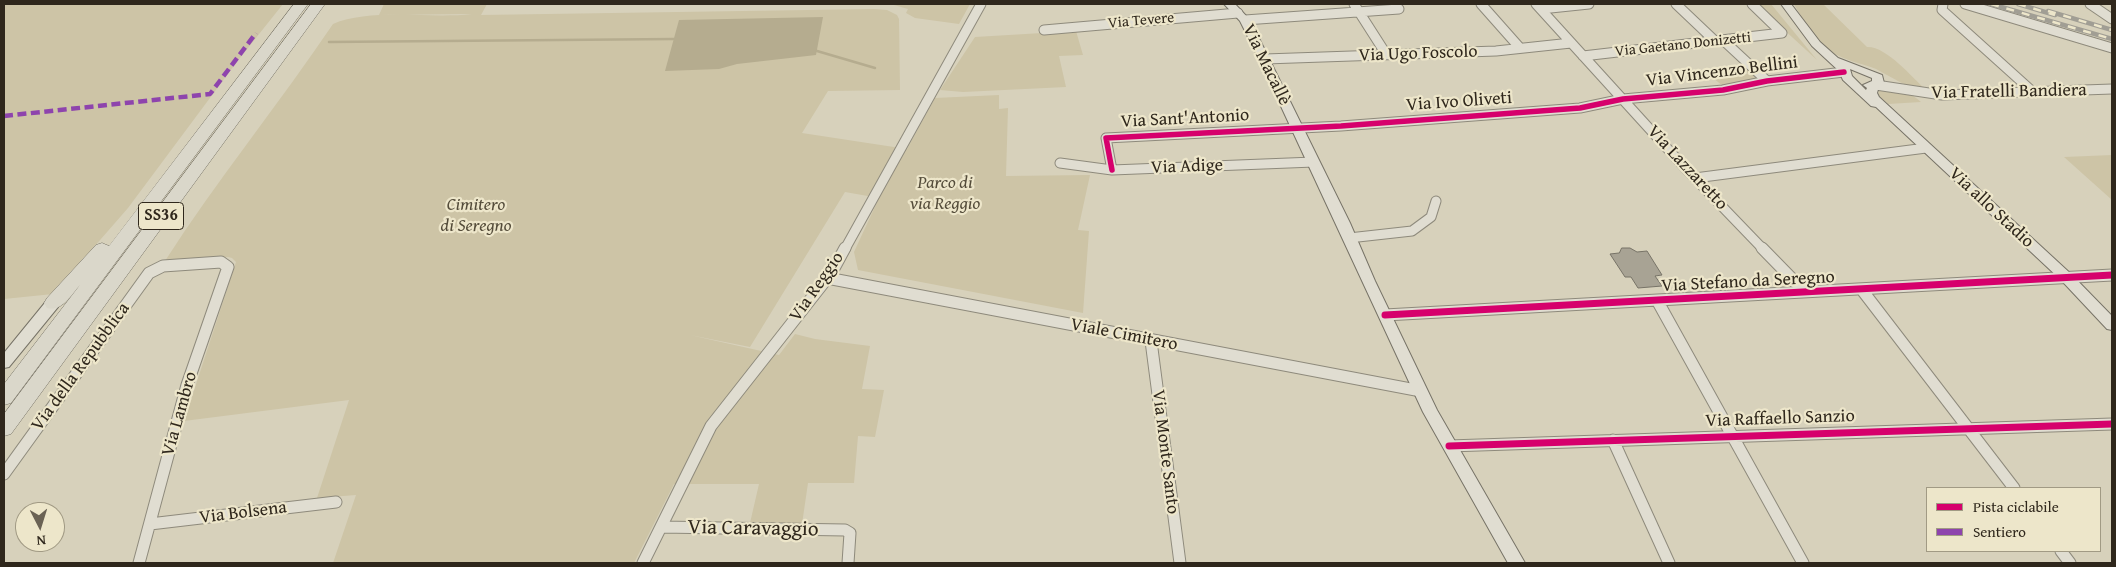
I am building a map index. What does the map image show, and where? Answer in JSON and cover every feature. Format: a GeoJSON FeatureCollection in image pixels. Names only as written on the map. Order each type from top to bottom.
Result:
{"type":"FeatureCollection","features":[{"type":"Feature","properties":{"kind":"highway","name":"SS36"},"geometry":{"type":"LineString","coordinates":[[4,398],[301,4]]}},
{"type":"Feature","properties":{"kind":"highway","name":"SS36"},"geometry":{"type":"LineString","coordinates":[[4,428],[318,4]]}},
{"type":"Feature","properties":{"kind":"highway"},"geometry":{"type":"LineString","coordinates":[[53,303],[110,239],[173,160],[202,134]]}},
{"type":"Feature","properties":{"kind":"main road","name":"Via allo Stadio"},"geometry":{"type":"LineString","coordinates":[[1786,4],[1816,44],[1833,59]]}},
{"type":"Feature","properties":{"kind":"main road"},"geometry":{"type":"LineString","coordinates":[[1849,73],[1860,84],[1875,82]]}},
{"type":"Feature","properties":{"kind":"main road","name":"Via allo Stadio"},"geometry":{"type":"LineString","coordinates":[[1875,82],[1872,97],[1921,143]]}},
{"type":"Feature","properties":{"kind":"street","name":"Via Reggio"},"geometry":{"type":"LineString","coordinates":[[643,563],[662,527],[698,448],[711,426],[827,278],[908,133],[964,38],[981,4]]}},
{"type":"Feature","properties":{"kind":"street","name":"Via Macallè"},"geometry":{"type":"LineString","coordinates":[[1229,4],[1242,16],[1266,60],[1420,391],[1517,563]]}},
{"type":"Feature","properties":{"kind":"street"},"geometry":{"type":"LineString","coordinates":[[1354,4],[1386,54]]}},
{"type":"Feature","properties":{"kind":"street"},"geometry":{"type":"LineString","coordinates":[[1481,4],[1520,48]]}},
{"type":"Feature","properties":{"kind":"street"},"geometry":{"type":"LineString","coordinates":[[1539,6],[1589,4]]}},
{"type":"Feature","properties":{"kind":"street"},"geometry":{"type":"LineString","coordinates":[[1676,4],[1715,41]]}},
{"type":"Feature","properties":{"kind":"street","name":"Via Gaetano Donizetti"},"geometry":{"type":"LineString","coordinates":[[1583,56],[1782,33],[1752,4]]}},
{"type":"Feature","properties":{"kind":"street"},"geometry":{"type":"LineString","coordinates":[[1943,4],[1942,10],[2033,92]]}},
{"type":"Feature","properties":{"kind":"street"},"geometry":{"type":"LineString","coordinates":[[1965,4],[2112,48]]}},
{"type":"Feature","properties":{"kind":"street"},"geometry":{"type":"LineString","coordinates":[[2090,4],[2112,19]]}},
{"type":"Feature","properties":{"kind":"street"},"geometry":{"type":"LineString","coordinates":[[2096,4],[2112,15]]}},
{"type":"Feature","properties":{"kind":"street","name":"Via Lazzaretto"},"geometry":{"type":"LineString","coordinates":[[1539,6],[1694,178],[1805,292]]}},
{"type":"Feature","properties":{"kind":"street","name":"Via Tevere"},"geometry":{"type":"LineString","coordinates":[[1044,30],[1242,16],[1400,9]]}},
{"type":"Feature","properties":{"kind":"street"},"geometry":{"type":"LineString","coordinates":[[1724,41],[1767,81]]}},
{"type":"Feature","properties":{"kind":"street","name":"Via Ugo Foscolo"},"geometry":{"type":"LineString","coordinates":[[1266,60],[1496,51],[1571,43]]}},
{"type":"Feature","properties":{"kind":"street","name":"Via allo Stadio"},"geometry":{"type":"LineString","coordinates":[[1833,59],[2066,278],[2112,325]]}},
{"type":"Feature","properties":{"kind":"street","name":"Via Vincenzo Bellini"},"geometry":{"type":"LineString","coordinates":[[1622,99],[1723,90],[1767,81],[1849,73]]}},
{"type":"Feature","properties":{"kind":"street","name":"Via Fratelli Bandiera"},"geometry":{"type":"LineString","coordinates":[[1875,82],[1907,90],[1942,95],[2112,90]]}},
{"type":"Feature","properties":{"kind":"street","name":"Via Ivo Oliveti"},"geometry":{"type":"LineString","coordinates":[[1297,128],[1580,108],[1622,99]]}},
{"type":"Feature","properties":{"kind":"street","name":"Via Sant'Antonio"},"geometry":{"type":"LineString","coordinates":[[1112,170],[1106,138],[1297,128]]}},
{"type":"Feature","properties":{"kind":"street"},"geometry":{"type":"LineString","coordinates":[[1694,178],[1907,150],[1921,143]]}},
{"type":"Feature","properties":{"kind":"street","name":"Via Adige"},"geometry":{"type":"LineString","coordinates":[[1060,163],[1112,170],[1314,162]]}},
{"type":"Feature","properties":{"kind":"street"},"geometry":{"type":"LineString","coordinates":[[1350,238],[1412,231],[1431,217],[1436,201]]}},
{"type":"Feature","properties":{"kind":"street","name":"Via della Repubblica"},"geometry":{"type":"LineString","coordinates":[[4,474],[149,273],[163,266],[221,262],[228,267]]}},
{"type":"Feature","properties":{"kind":"street","name":"Via Lambro"},"geometry":{"type":"LineString","coordinates":[[139,563],[187,385],[228,267]]}},
{"type":"Feature","properties":{"kind":"street","name":"Via Stefano da Seregno"},"geometry":{"type":"LineString","coordinates":[[1385,316],[2112,275]]}},
{"type":"Feature","properties":{"kind":"street","name":"Viale Cimitero"},"geometry":{"type":"LineString","coordinates":[[827,278],[1420,391]]}},
{"type":"Feature","properties":{"kind":"street"},"geometry":{"type":"LineString","coordinates":[[1862,290],[2013,487]]}},
{"type":"Feature","properties":{"kind":"street"},"geometry":{"type":"LineString","coordinates":[[1658,302],[1803,563]]}},
{"type":"Feature","properties":{"kind":"street"},"geometry":{"type":"LineString","coordinates":[[4,354],[27,327],[53,303]]}},
{"type":"Feature","properties":{"kind":"street"},"geometry":{"type":"LineString","coordinates":[[4,363],[53,303]]}},
{"type":"Feature","properties":{"kind":"street","name":"Via Monte Santo"},"geometry":{"type":"LineString","coordinates":[[1151,341],[1180,563]]}},
{"type":"Feature","properties":{"kind":"street","name":"Via Raffaello Sanzio"},"geometry":{"type":"LineString","coordinates":[[1450,446],[1732,435],[2112,424]]}},
{"type":"Feature","properties":{"kind":"street"},"geometry":{"type":"LineString","coordinates":[[1613,440],[1669,563]]}},
{"type":"Feature","properties":{"kind":"street","name":"Via Bolsena"},"geometry":{"type":"LineString","coordinates":[[150,524],[336,502]]}},
{"type":"Feature","properties":{"kind":"street","name":"Via Caravaggio"},"geometry":{"type":"LineString","coordinates":[[662,527],[845,530],[850,533],[848,563]]}},
{"type":"Feature","properties":{"kind":"street"},"geometry":{"type":"LineString","coordinates":[[2062,552],[2070,563]]}},
{"type":"Feature","properties":{"kind":"green space"},"geometry":{"type":"Polygon","coordinates":[[[4,4],[283,4],[236,63],[128,208],[53,294],[4,299],[4,4]]]}},
{"type":"Feature","properties":{"kind":"green space"},"geometry":{"type":"Polygon","coordinates":[[[384,4],[487,4],[481,15],[887,10],[897,15],[899,19],[900,90],[828,91],[802,133],[907,149],[935,98],[999,95],[999,109],[1008,108],[1006,176],[1090,175],[1078,230],[1089,231],[1083,313],[858,270],[854,252],[879,198],[845,192],[750,347],[690,335],[779,355],[795,334],[815,339],[870,346],[862,389],[884,390],[875,437],[858,436],[854,483],[808,483],[802,524],[750,523],[759,484],[674,484],[634,563],[333,563],[356,495],[317,498],[349,400],[184,421],[236,262],[228,257],[165,261],[333,24],[364,16],[472,14],[379,15],[384,4]]]}},
{"type":"Feature","properties":{"kind":"green space"},"geometry":{"type":"Polygon","coordinates":[[[876,4],[970,4],[959,24],[915,18],[906,13],[908,9],[894,5],[876,4]]]}},
{"type":"Feature","properties":{"kind":"green space"},"geometry":{"type":"Polygon","coordinates":[[[1756,4],[1771,4],[1817,60],[1756,4]]]}},
{"type":"Feature","properties":{"kind":"green space"},"geometry":{"type":"Polygon","coordinates":[[[1794,4],[1823,4],[1867,47],[1882,51],[1906,70],[1926,90],[1906,85],[1876,69],[1848,60],[1832,52],[1813,33],[1794,4]]]}},
{"type":"Feature","properties":{"kind":"green space"},"geometry":{"type":"Polygon","coordinates":[[[1076,31],[1083,55],[1059,56],[1066,87],[963,92],[940,90],[975,37],[1076,31]]]}},
{"type":"Feature","properties":{"kind":"green space"},"geometry":{"type":"Polygon","coordinates":[[[1745,70],[1748,70],[1757,79],[1723,86],[1708,74],[1714,74],[1718,77],[1748,74],[1745,70]]]}},
{"type":"Feature","properties":{"kind":"green space"},"geometry":{"type":"Polygon","coordinates":[[[1879,90],[1902,92],[1921,102],[1888,104],[1878,95],[1879,90]]]}},
{"type":"Feature","properties":{"kind":"green space"},"geometry":{"type":"Polygon","coordinates":[[[2112,155],[2112,200],[2064,157],[2112,155]]]}},
{"type":"Feature","properties":{"kind":"shaded area"},"geometry":{"type":"Polygon","coordinates":[[[823,17],[816,55],[737,64],[719,69],[665,71],[679,20],[823,17]]]}},
{"type":"Feature","properties":{"kind":"building"},"geometry":{"type":"Polygon","coordinates":[[[1622,248],[1630,248],[1637,252],[1647,251],[1662,275],[1655,276],[1662,286],[1638,288],[1631,277],[1625,277],[1610,254],[1619,253],[1622,248]]]}},
{"type":"Feature","properties":{"kind":"waterway"},"geometry":{"type":"LineString","coordinates":[[329,42],[674,39]]}},
{"type":"Feature","properties":{"kind":"waterway"},"geometry":{"type":"LineString","coordinates":[[817,51],[875,68]]}},
{"type":"Feature","properties":{"kind":"railway"},"geometry":{"type":"LineString","coordinates":[[1991,4],[2112,39]]}},
{"type":"Feature","properties":{"kind":"railway"},"geometry":{"type":"LineString","coordinates":[[2018,4],[2055,15]]}},
{"type":"Feature","properties":{"kind":"railway"},"geometry":{"type":"LineString","coordinates":[[2048,11],[2112,30]]}},
{"type":"Feature","properties":{"kind":"marked path"},"geometry":{"type":"LineString","coordinates":[[4,116],[210,94],[256,33]]}},
{"type":"Feature","properties":{"kind":"cycle path"},"geometry":{"type":"LineString","coordinates":[[1112,170],[1106,138],[1341,126],[1580,108],[1623,99],[1723,90],[1767,81],[1844,72]]}},
{"type":"Feature","properties":{"kind":"cycle path"},"geometry":{"type":"LineString","coordinates":[[1385,315],[2112,275]]}},
{"type":"Feature","properties":{"kind":"cycle path"},"geometry":{"type":"LineString","coordinates":[[1449,446],[2112,424]]}},
{"type":"Feature","properties":{"kind":"park label","name":"Parco di via Reggio"},"geometry":{"type":"Point","coordinates":[945,193]}},
{"type":"Feature","properties":{"kind":"park label","name":"Cimitero di Seregno"},"geometry":{"type":"Point","coordinates":[476,215]}}]}
